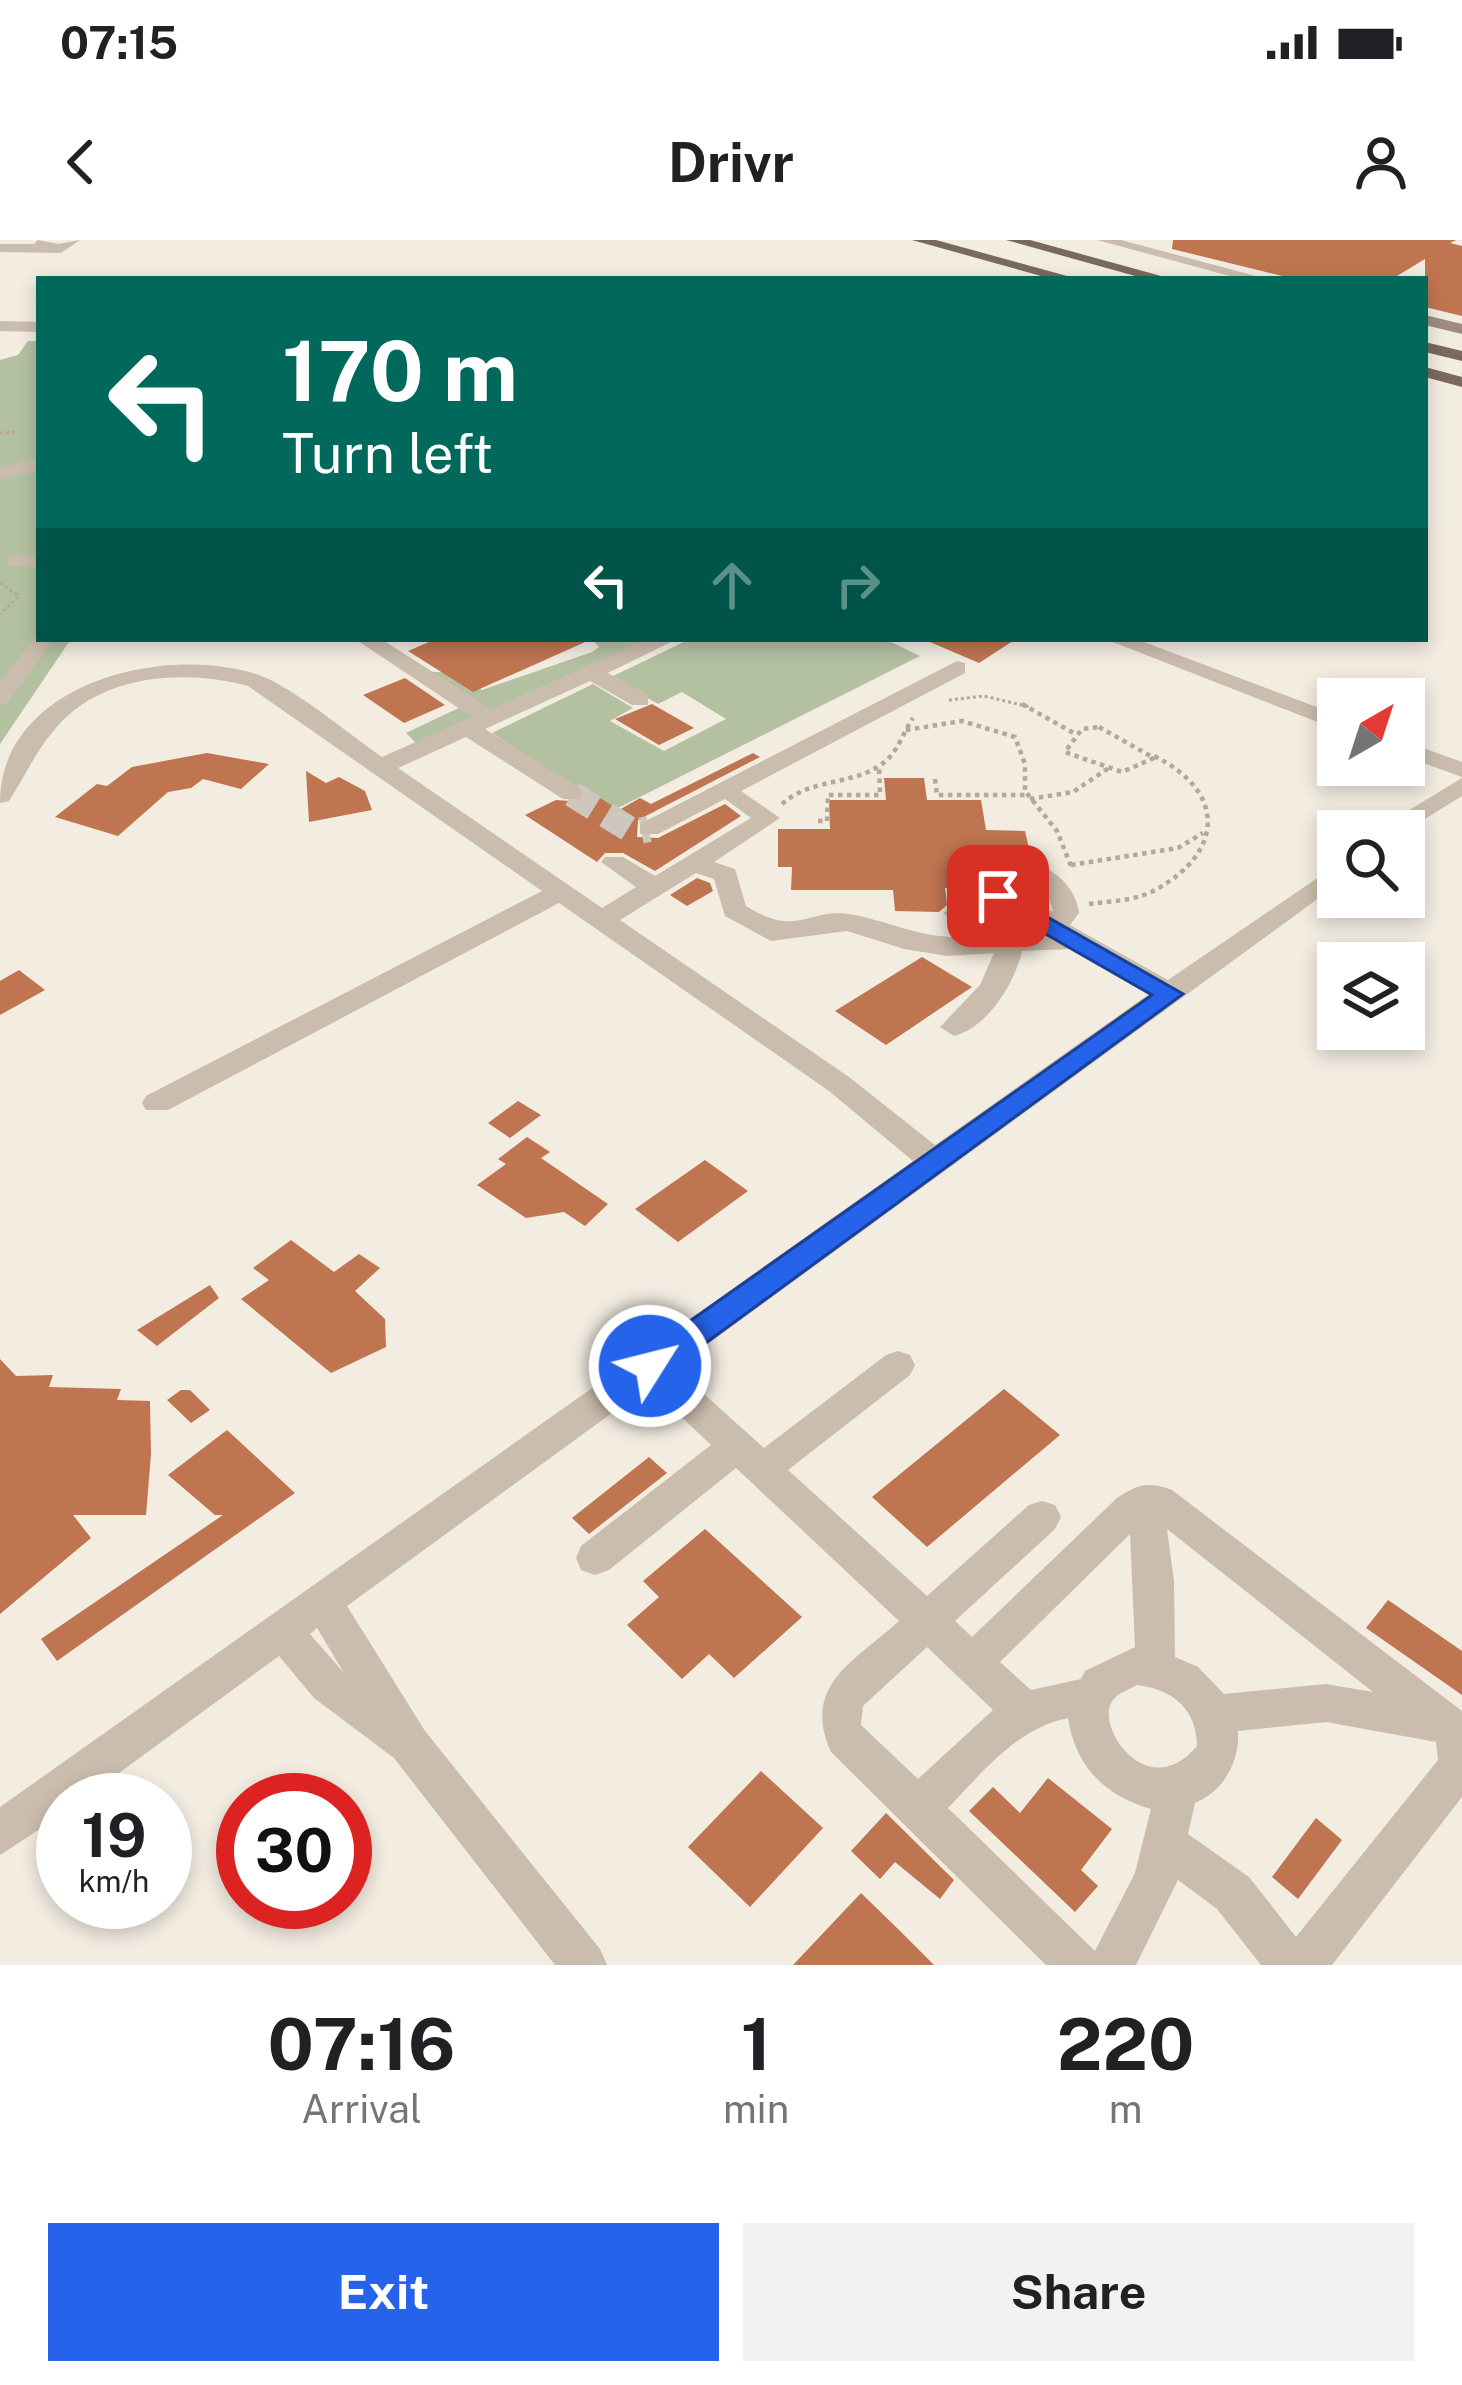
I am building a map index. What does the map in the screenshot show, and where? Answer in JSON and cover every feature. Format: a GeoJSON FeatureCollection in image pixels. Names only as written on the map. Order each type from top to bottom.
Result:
{"type":"FeatureCollection","features":[{"type":"Feature","properties":{"kind":"main road"},"geometry":{"type":"LineString","coordinates":[[919,240],[1058,276]]}},
{"type":"Feature","properties":{"kind":"main road"},"geometry":{"type":"LineString","coordinates":[[963,240],[1086,276]]}},
{"type":"Feature","properties":{"kind":"main road"},"geometry":{"type":"LineString","coordinates":[[1013,240],[1152,276]]}},
{"type":"Feature","properties":{"kind":"main road"},"geometry":{"type":"LineString","coordinates":[[1428,348],[1462,356]]}},
{"type":"Feature","properties":{"kind":"main road"},"geometry":{"type":"LineString","coordinates":[[1428,373],[1462,382]]}},
{"type":"Feature","properties":{"kind":"street"},"geometry":{"type":"LineString","coordinates":[[0,247],[44,243],[66,248],[73,240]]}},
{"type":"Feature","properties":{"kind":"street"},"geometry":{"type":"LineString","coordinates":[[1105,240],[1247,276]]}},
{"type":"Feature","properties":{"kind":"street"},"geometry":{"type":"LineString","coordinates":[[1428,321],[1462,329]]}},
{"type":"Feature","properties":{"kind":"street"},"geometry":{"type":"LineString","coordinates":[[0,326],[36,327]]}},
{"type":"Feature","properties":{"kind":"street"},"geometry":{"type":"LineString","coordinates":[[0,457],[36,463]]}},
{"type":"Feature","properties":{"kind":"street"},"geometry":{"type":"LineString","coordinates":[[0,474],[36,464]]}},
{"type":"Feature","properties":{"kind":"street"},"geometry":{"type":"LineString","coordinates":[[14,560],[36,562]]}},
{"type":"Feature","properties":{"kind":"street"},"geometry":{"type":"LineString","coordinates":[[0,698],[40,642]]}},
{"type":"Feature","properties":{"kind":"street"},"geometry":{"type":"LineString","coordinates":[[370,642],[472,726],[572,794]]}},
{"type":"Feature","properties":{"kind":"street"},"geometry":{"type":"LineString","coordinates":[[382,766],[659,642]]}},
{"type":"Feature","properties":{"kind":"street"},"geometry":{"type":"LineString","coordinates":[[1124,642],[1317,715]]}},
{"type":"Feature","properties":{"kind":"street"},"geometry":{"type":"LineString","coordinates":[[650,829],[958,668]]}},
{"type":"Feature","properties":{"kind":"street"},"geometry":{"type":"LineString","coordinates":[[0,796],[40,734],[70,703],[120,681],[178,670],[256,681],[943,1156]]}},
{"type":"Feature","properties":{"kind":"street"},"geometry":{"type":"LineString","coordinates":[[592,673],[640,700]]}},
{"type":"Feature","properties":{"kind":"street"},"geometry":{"type":"LineString","coordinates":[[432,716],[472,726]]}},
{"type":"Feature","properties":{"kind":"street"},"geometry":{"type":"LineString","coordinates":[[1414,810],[1457,773],[1425,758]]}},
{"type":"Feature","properties":{"kind":"street"},"geometry":{"type":"LineString","coordinates":[[603,919],[768,818],[736,797]]}},
{"type":"Feature","properties":{"kind":"street"},"geometry":{"type":"LineString","coordinates":[[614,862],[657,889]]}},
{"type":"Feature","properties":{"kind":"street"},"geometry":{"type":"LineString","coordinates":[[691,863],[726,874],[731,879],[729,903],[771,933],[855,922],[925,945],[1009,946],[1069,920]]}},
{"type":"Feature","properties":{"kind":"street"},"geometry":{"type":"LineString","coordinates":[[1014,868],[1050,881],[1069,920]]}},
{"type":"Feature","properties":{"kind":"street"},"geometry":{"type":"LineString","coordinates":[[0,1832],[1317,887]]}},
{"type":"Feature","properties":{"kind":"street"},"geometry":{"type":"LineString","coordinates":[[157,1103],[562,890]]}},
{"type":"Feature","properties":{"kind":"street"},"geometry":{"type":"LineString","coordinates":[[998,896],[1069,920],[1171,994]]}},
{"type":"Feature","properties":{"kind":"street"},"geometry":{"type":"LineString","coordinates":[[956,913],[975,928],[1002,936],[1030,936],[1069,920]]}},
{"type":"Feature","properties":{"kind":"street"},"geometry":{"type":"LineString","coordinates":[[954,1027],[991,993],[1005,968],[1009,946]]}},
{"type":"Feature","properties":{"kind":"street"},"geometry":{"type":"LineString","coordinates":[[596,1558],[898,1364]]}},
{"type":"Feature","properties":{"kind":"street"},"geometry":{"type":"LineString","coordinates":[[650,1366],[1022,1709]]}},
{"type":"Feature","properties":{"kind":"street"},"geometry":{"type":"LineString","coordinates":[[972,1663],[1144,1499]]}},
{"type":"Feature","properties":{"kind":"street"},"geometry":{"type":"LineString","coordinates":[[1144,1499],[1156,1581],[1155,1666]]}},
{"type":"Feature","properties":{"kind":"street"},"geometry":{"type":"LineString","coordinates":[[1144,1499],[1173,1508],[1450,1727],[1460,1748],[1458,1768],[1303,1965]]}},
{"type":"Feature","properties":{"kind":"street"},"geometry":{"type":"LineString","coordinates":[[1042,1517],[849,1693],[839,1706],[838,1723],[846,1738],[1078,1965]]}},
{"type":"Feature","properties":{"kind":"street"},"geometry":{"type":"LineString","coordinates":[[323,1602],[410,1745],[584,1965]]}},
{"type":"Feature","properties":{"kind":"street"},"geometry":{"type":"LineString","coordinates":[[282,1630],[338,1693],[410,1745]]}},
{"type":"Feature","properties":{"kind":"street"},"geometry":{"type":"LineString","coordinates":[[1155,1666],[1190,1683],[1214,1714],[1218,1753],[1196,1783],[1177,1790],[1156,1790],[1115,1772],[1090,1736],[1090,1697],[1115,1671],[1155,1666]]}},
{"type":"Feature","properties":{"kind":"street"},"geometry":{"type":"LineString","coordinates":[[918,1809],[1022,1709],[1066,1697],[1090,1697]]}},
{"type":"Feature","properties":{"kind":"street"},"geometry":{"type":"LineString","coordinates":[[1214,1714],[1326,1703],[1406,1713],[1450,1727]]}},
{"type":"Feature","properties":{"kind":"street"},"geometry":{"type":"LineString","coordinates":[[1112,1965],[1142,1913],[1167,1845],[1177,1790]]}},
{"type":"Feature","properties":{"kind":"street"},"geometry":{"type":"LineString","coordinates":[[1167,1845],[1233,1893],[1289,1965]]}},
{"type":"Feature","properties":{"kind":"path"},"geometry":{"type":"LineString","coordinates":[[0,433],[18,431]]}},
{"type":"Feature","properties":{"kind":"path"},"geometry":{"type":"LineString","coordinates":[[0,584],[20,596],[0,614]]}},
{"type":"Feature","properties":{"kind":"path"},"geometry":{"type":"LineString","coordinates":[[936,704],[976,695],[1003,698],[1039,710],[1077,735]]}},
{"type":"Feature","properties":{"kind":"path"},"geometry":{"type":"LineString","coordinates":[[768,818],[802,783],[852,778],[879,766],[924,709]]}},
{"type":"Feature","properties":{"kind":"path"},"geometry":{"type":"LineString","coordinates":[[904,731],[962,721],[1006,732],[1022,752],[1029,797],[1058,831],[1079,885],[1069,920]]}},
{"type":"Feature","properties":{"kind":"path"},"geometry":{"type":"LineString","coordinates":[[1069,920],[1156,890],[1190,860],[1210,807],[1206,789],[1185,770],[1104,728],[1087,727],[1065,752],[1132,772],[1154,756]]}},
{"type":"Feature","properties":{"kind":"path"},"geometry":{"type":"LineString","coordinates":[[818,821],[827,821],[828,795],[880,795],[879,766]]}},
{"type":"Feature","properties":{"kind":"path"},"geometry":{"type":"LineString","coordinates":[[935,778],[937,794],[1029,797],[1073,793],[1109,768]]}},
{"type":"Feature","properties":{"kind":"path"},"geometry":{"type":"LineString","coordinates":[[1070,866],[1114,854],[1178,848],[1204,833]]}},
{"type":"Feature","properties":{"kind":"green space"},"geometry":{"type":"Polygon","coordinates":[[[28,341],[36,341],[36,642],[69,642],[0,744],[0,360],[18,355],[28,341]]]}},
{"type":"Feature","properties":{"kind":"green space"},"geometry":{"type":"Polygon","coordinates":[[[595,642],[647,642],[421,748],[406,733],[469,703],[419,671],[453,673],[482,690],[599,647],[595,642]]]}},
{"type":"Feature","properties":{"kind":"green space"},"geometry":{"type":"Polygon","coordinates":[[[684,642],[891,642],[920,656],[610,812],[492,733],[593,684],[633,708],[610,721],[664,751],[726,719],[682,692],[658,704],[611,677],[684,642]]]}},
{"type":"Feature","properties":{"kind":"building"},"geometry":{"type":"Polygon","coordinates":[[[1173,240],[1456,240],[1450,243],[1462,246],[1462,316],[1428,308],[1425,259],[1397,276],[1283,276],[1172,249],[1173,240]]]}},
{"type":"Feature","properties":{"kind":"building"},"geometry":{"type":"Polygon","coordinates":[[[429,642],[585,642],[473,692],[408,651],[429,642]]]}},
{"type":"Feature","properties":{"kind":"building"},"geometry":{"type":"Polygon","coordinates":[[[930,642],[1011,642],[979,663],[930,642]]]}},
{"type":"Feature","properties":{"kind":"building"},"geometry":{"type":"Polygon","coordinates":[[[405,678],[445,705],[404,723],[363,695],[405,678]]]}},
{"type":"Feature","properties":{"kind":"building"},"geometry":{"type":"Polygon","coordinates":[[[652,704],[694,728],[659,745],[615,719],[652,704]]]}},
{"type":"Feature","properties":{"kind":"building"},"geometry":{"type":"Polygon","coordinates":[[[207,753],[269,764],[241,789],[203,779],[191,788],[168,792],[118,836],[55,817],[97,784],[107,786],[132,767],[207,753]]]}},
{"type":"Feature","properties":{"kind":"building"},"geometry":{"type":"Polygon","coordinates":[[[753,753],[760,757],[638,820],[637,837],[658,838],[725,804],[741,816],[655,871],[623,853],[605,853],[597,862],[525,815],[556,800],[584,802],[586,789],[619,810],[640,798],[651,804],[753,753]]]}},
{"type":"Feature","properties":{"kind":"building"},"geometry":{"type":"Polygon","coordinates":[[[306,771],[326,783],[339,777],[365,791],[372,810],[309,822],[306,771]]]}},
{"type":"Feature","properties":{"kind":"building"},"geometry":{"type":"Polygon","coordinates":[[[884,778],[924,778],[927,800],[981,800],[986,830],[1025,831],[1031,857],[997,856],[1002,885],[945,888],[947,905],[939,912],[895,911],[893,890],[791,890],[792,867],[778,867],[778,829],[830,829],[829,800],[886,800],[884,778]]]}},
{"type":"Feature","properties":{"kind":"building"},"geometry":{"type":"Polygon","coordinates":[[[697,878],[710,883],[713,891],[687,906],[670,895],[697,878]]]}},
{"type":"Feature","properties":{"kind":"building"},"geometry":{"type":"Polygon","coordinates":[[[922,957],[972,987],[886,1045],[835,1011],[922,957]]]}},
{"type":"Feature","properties":{"kind":"building"},"geometry":{"type":"Polygon","coordinates":[[[19,970],[45,990],[0,1015],[0,981],[19,970]]]}},
{"type":"Feature","properties":{"kind":"building"},"geometry":{"type":"Polygon","coordinates":[[[518,1101],[541,1115],[510,1138],[488,1123],[518,1101]]]}},
{"type":"Feature","properties":{"kind":"building"},"geometry":{"type":"Polygon","coordinates":[[[527,1137],[550,1152],[541,1158],[608,1204],[585,1226],[564,1212],[526,1218],[477,1185],[506,1164],[498,1159],[527,1137]]]}},
{"type":"Feature","properties":{"kind":"building"},"geometry":{"type":"Polygon","coordinates":[[[705,1160],[748,1191],[678,1242],[635,1209],[705,1160]]]}},
{"type":"Feature","properties":{"kind":"building"},"geometry":{"type":"Polygon","coordinates":[[[291,1240],[334,1272],[359,1254],[380,1268],[355,1291],[385,1319],[386,1347],[331,1373],[241,1299],[269,1280],[253,1268],[291,1240]]]}},
{"type":"Feature","properties":{"kind":"building"},"geometry":{"type":"Polygon","coordinates":[[[210,1285],[219,1298],[157,1346],[137,1330],[210,1285]]]}},
{"type":"Feature","properties":{"kind":"building"},"geometry":{"type":"Polygon","coordinates":[[[0,1359],[16,1376],[53,1375],[49,1387],[121,1389],[117,1400],[150,1401],[151,1454],[146,1515],[73,1515],[91,1538],[0,1614],[0,1359]]]}},
{"type":"Feature","properties":{"kind":"building"},"geometry":{"type":"Polygon","coordinates":[[[1004,1389],[1060,1435],[927,1547],[872,1497],[1004,1389]]]}},
{"type":"Feature","properties":{"kind":"building"},"geometry":{"type":"Polygon","coordinates":[[[190,1390],[210,1410],[191,1423],[167,1400],[190,1390]]]}},
{"type":"Feature","properties":{"kind":"building"},"geometry":{"type":"Polygon","coordinates":[[[227,1430],[295,1493],[57,1661],[41,1639],[223,1515],[215,1515],[168,1475],[227,1430]]]}},
{"type":"Feature","properties":{"kind":"building"},"geometry":{"type":"Polygon","coordinates":[[[649,1457],[667,1473],[589,1534],[572,1518],[649,1457]]]}},
{"type":"Feature","properties":{"kind":"building"},"geometry":{"type":"Polygon","coordinates":[[[705,1529],[802,1617],[734,1678],[709,1654],[682,1679],[627,1625],[659,1597],[643,1581],[705,1529]]]}},
{"type":"Feature","properties":{"kind":"building"},"geometry":{"type":"Polygon","coordinates":[[[1388,1600],[1462,1651],[1462,1695],[1366,1628],[1388,1600]]]}},
{"type":"Feature","properties":{"kind":"building"},"geometry":{"type":"Polygon","coordinates":[[[761,1771],[823,1828],[750,1907],[688,1847],[761,1771]]]}},
{"type":"Feature","properties":{"kind":"building"},"geometry":{"type":"Polygon","coordinates":[[[1048,1778],[1112,1829],[1081,1870],[1098,1886],[1075,1912],[969,1811],[993,1787],[1020,1813],[1048,1778]]]}},
{"type":"Feature","properties":{"kind":"building"},"geometry":{"type":"Polygon","coordinates":[[[886,1813],[954,1880],[940,1899],[895,1862],[880,1879],[851,1851],[886,1813]]]}},
{"type":"Feature","properties":{"kind":"building"},"geometry":{"type":"Polygon","coordinates":[[[1316,1818],[1342,1840],[1298,1899],[1272,1877],[1316,1818]]]}},
{"type":"Feature","properties":{"kind":"building"},"geometry":{"type":"Polygon","coordinates":[[[861,1893],[898,1929],[934,1965],[793,1965],[861,1893]]]}},
{"type":"Feature","properties":{"kind":"tunnel"},"geometry":{"type":"LineString","coordinates":[[572,794],[634,832],[649,829]]}},
{"type":"Feature","properties":{"kind":"route"},"geometry":{"type":"LineString","coordinates":[[650,1366],[1171,994],[998,896]]}}]}
